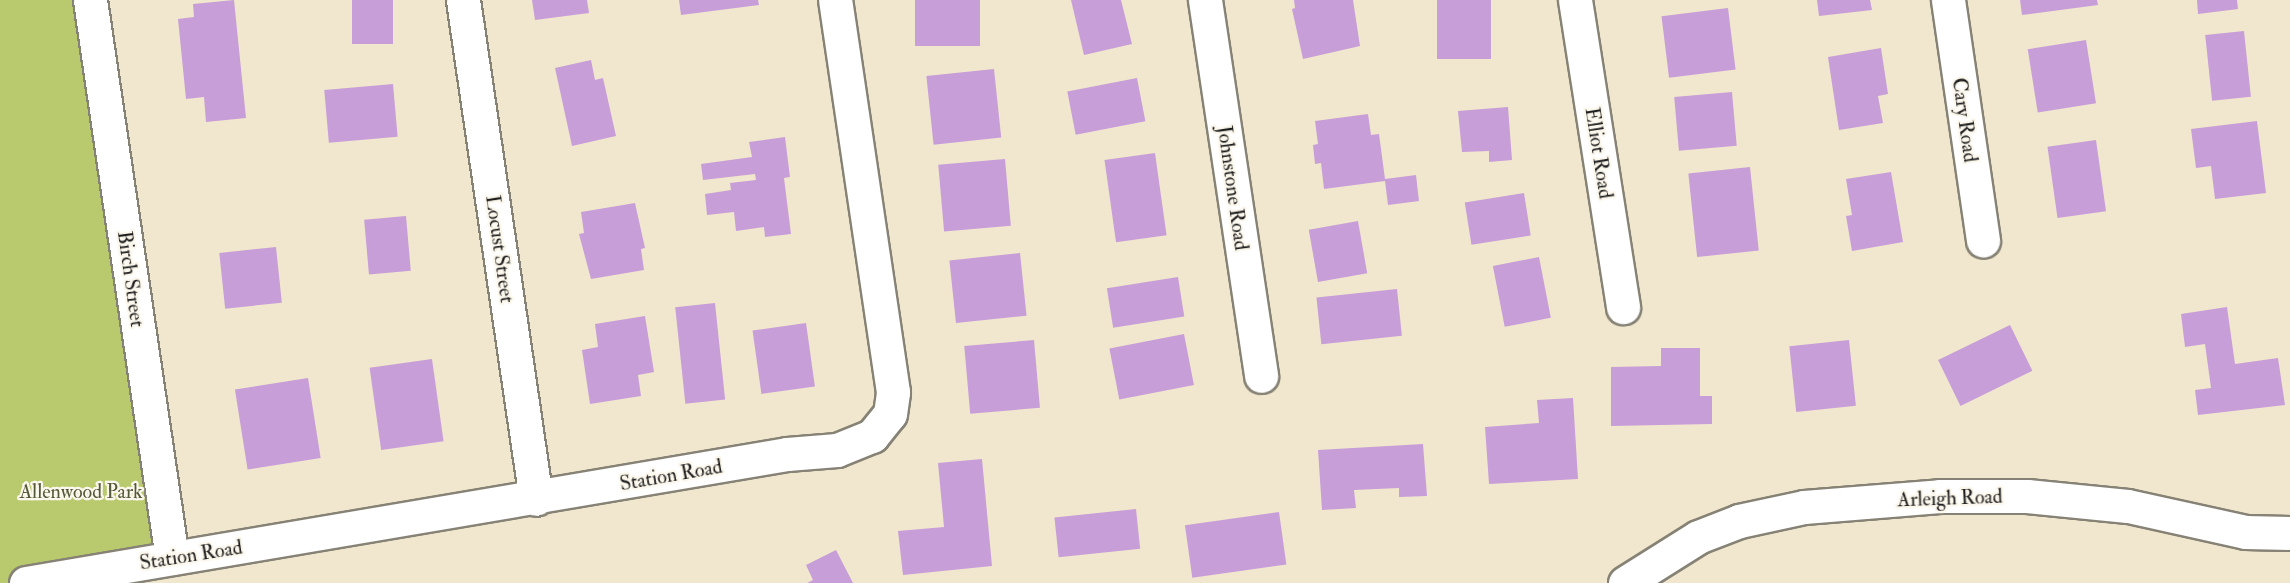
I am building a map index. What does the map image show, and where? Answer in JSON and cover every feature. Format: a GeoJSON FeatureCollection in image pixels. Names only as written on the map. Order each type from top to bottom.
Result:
{"type":"FeatureCollection","features":[{"type":"Feature","properties":{"kind":"street","name":"Birch Street"},"geometry":{"type":"LineString","coordinates":[[90,0],[172,558]]}},
{"type":"Feature","properties":{"kind":"street","name":"Locust Street"},"geometry":{"type":"LineString","coordinates":[[463,0],[536,499]]}},
{"type":"Feature","properties":{"kind":"street","name":"Station Road"},"geometry":{"type":"LineString","coordinates":[[26,583],[536,499],[787,454],[837,450],[872,436],[890,414],[893,392],[835,0]]}},
{"type":"Feature","properties":{"kind":"street","name":"Johnstone Road"},"geometry":{"type":"LineString","coordinates":[[1205,0],[1261,376]]}},
{"type":"Feature","properties":{"kind":"street","name":"Elliot Road"},"geometry":{"type":"LineString","coordinates":[[1575,0],[1623,307]]}},
{"type":"Feature","properties":{"kind":"street","name":"Cary Road"},"geometry":{"type":"LineString","coordinates":[[1948,0],[1983,240]]}},
{"type":"Feature","properties":{"kind":"street","name":"Arleigh Road"},"geometry":{"type":"LineString","coordinates":[[1625,583],[1698,537],[1739,521],[1804,507],[1940,496],[2028,496],[2116,505],[2245,532],[2290,533]]}},
{"type":"Feature","properties":{"kind":"green space","name":"Allenwood Park"},"geometry":{"type":"Polygon","coordinates":[[[0,0],[90,0],[172,558],[26,583],[0,583],[0,0]]]}},
{"type":"Feature","properties":{"kind":"building"},"geometry":{"type":"Polygon","coordinates":[[[234,0],[246,118],[206,122],[204,97],[186,99],[178,19],[194,17],[193,4],[234,0]]]}},
{"type":"Feature","properties":{"kind":"building"},"geometry":{"type":"Polygon","coordinates":[[[352,0],[393,0],[393,44],[352,44],[352,0]]]}},
{"type":"Feature","properties":{"kind":"building"},"geometry":{"type":"Polygon","coordinates":[[[532,0],[587,0],[589,13],[535,20],[532,0]]]}},
{"type":"Feature","properties":{"kind":"building"},"geometry":{"type":"Polygon","coordinates":[[[679,0],[758,0],[759,5],[681,15],[679,0]]]}},
{"type":"Feature","properties":{"kind":"building"},"geometry":{"type":"Polygon","coordinates":[[[915,0],[980,0],[980,46],[915,46],[915,0]]]}},
{"type":"Feature","properties":{"kind":"building"},"geometry":{"type":"Polygon","coordinates":[[[1071,0],[1121,0],[1132,44],[1084,55],[1071,0]]]}},
{"type":"Feature","properties":{"kind":"building"},"geometry":{"type":"Polygon","coordinates":[[[1294,0],[1353,0],[1360,46],[1303,59],[1292,9],[1295,8],[1294,0]]]}},
{"type":"Feature","properties":{"kind":"building"},"geometry":{"type":"Polygon","coordinates":[[[1437,0],[1491,0],[1491,59],[1437,59],[1437,0]]]}},
{"type":"Feature","properties":{"kind":"building"},"geometry":{"type":"Polygon","coordinates":[[[1817,0],[1870,0],[1872,10],[1819,16],[1817,0]]]}},
{"type":"Feature","properties":{"kind":"building"},"geometry":{"type":"Polygon","coordinates":[[[2020,0],[2097,0],[2098,5],[2022,15],[2020,0]]]}},
{"type":"Feature","properties":{"kind":"building"},"geometry":{"type":"Polygon","coordinates":[[[2197,0],[2237,0],[2238,9],[2198,14],[2197,0]]]}},
{"type":"Feature","properties":{"kind":"building"},"geometry":{"type":"Polygon","coordinates":[[[1728,8],[1736,70],[1669,78],[1661,16],[1728,8]]]}},
{"type":"Feature","properties":{"kind":"building"},"geometry":{"type":"Polygon","coordinates":[[[2244,31],[2251,97],[2212,101],[2205,35],[2244,31]]]}},
{"type":"Feature","properties":{"kind":"building"},"geometry":{"type":"Polygon","coordinates":[[[2086,40],[2096,103],[2038,112],[2028,49],[2086,40]]]}},
{"type":"Feature","properties":{"kind":"building"},"geometry":{"type":"Polygon","coordinates":[[[1881,48],[1888,94],[1878,96],[1883,123],[1839,130],[1828,57],[1881,48]]]}},
{"type":"Feature","properties":{"kind":"building"},"geometry":{"type":"Polygon","coordinates":[[[591,60],[595,80],[603,78],[616,136],[572,146],[555,68],[591,60]]]}},
{"type":"Feature","properties":{"kind":"building"},"geometry":{"type":"Polygon","coordinates":[[[994,69],[1001,138],[934,145],[926,76],[994,69]]]}},
{"type":"Feature","properties":{"kind":"building"},"geometry":{"type":"Polygon","coordinates":[[[1137,78],[1145,121],[1076,135],[1067,92],[1137,78]]]}},
{"type":"Feature","properties":{"kind":"building"},"geometry":{"type":"Polygon","coordinates":[[[393,84],[398,137],[329,143],[324,90],[393,84]]]}},
{"type":"Feature","properties":{"kind":"building"},"geometry":{"type":"Polygon","coordinates":[[[1732,92],[1737,146],[1679,151],[1674,97],[1732,92]]]}},
{"type":"Feature","properties":{"kind":"building"},"geometry":{"type":"Polygon","coordinates":[[[1508,107],[1512,160],[1489,162],[1489,151],[1462,152],[1458,111],[1508,107]]]}},
{"type":"Feature","properties":{"kind":"building"},"geometry":{"type":"Polygon","coordinates":[[[1368,114],[1371,135],[1379,134],[1385,179],[1416,175],[1419,201],[1388,205],[1385,181],[1324,189],[1321,163],[1315,164],[1313,145],[1318,144],[1315,121],[1368,114]]]}},
{"type":"Feature","properties":{"kind":"building"},"geometry":{"type":"Polygon","coordinates":[[[2257,121],[2266,193],[2215,199],[2211,166],[2196,168],[2191,129],[2257,121]]]}},
{"type":"Feature","properties":{"kind":"building"},"geometry":{"type":"Polygon","coordinates":[[[785,137],[790,177],[784,178],[791,234],[765,237],[764,227],[736,231],[734,212],[707,215],[705,194],[731,190],[730,183],[756,180],[755,174],[703,180],[701,164],[752,157],[749,142],[785,137]]]}},
{"type":"Feature","properties":{"kind":"building"},"geometry":{"type":"Polygon","coordinates":[[[2096,140],[2106,211],[2057,218],[2047,147],[2096,140]]]}},
{"type":"Feature","properties":{"kind":"building"},"geometry":{"type":"Polygon","coordinates":[[[1155,153],[1167,235],[1116,242],[1104,160],[1155,153]]]}},
{"type":"Feature","properties":{"kind":"building"},"geometry":{"type":"Polygon","coordinates":[[[1005,159],[1011,226],[944,232],[938,165],[1005,159]]]}},
{"type":"Feature","properties":{"kind":"building"},"geometry":{"type":"Polygon","coordinates":[[[1750,167],[1759,251],[1697,257],[1688,173],[1750,167]]]}},
{"type":"Feature","properties":{"kind":"building"},"geometry":{"type":"Polygon","coordinates":[[[1891,172],[1903,242],[1852,251],[1846,216],[1852,215],[1846,179],[1891,172]]]}},
{"type":"Feature","properties":{"kind":"building"},"geometry":{"type":"Polygon","coordinates":[[[1524,193],[1531,235],[1471,245],[1465,202],[1524,193]]]}},
{"type":"Feature","properties":{"kind":"building"},"geometry":{"type":"Polygon","coordinates":[[[635,203],[645,248],[641,249],[644,270],[591,279],[579,234],[584,233],[581,212],[635,203]]]}},
{"type":"Feature","properties":{"kind":"building"},"geometry":{"type":"Polygon","coordinates":[[[406,216],[411,271],[369,274],[364,220],[406,216]]]}},
{"type":"Feature","properties":{"kind":"building"},"geometry":{"type":"Polygon","coordinates":[[[1358,221],[1367,273],[1318,282],[1309,230],[1358,221]]]}},
{"type":"Feature","properties":{"kind":"building"},"geometry":{"type":"Polygon","coordinates":[[[276,247],[282,303],[225,309],[219,253],[276,247]]]}},
{"type":"Feature","properties":{"kind":"building"},"geometry":{"type":"Polygon","coordinates":[[[1020,253],[1027,316],[956,323],[949,260],[1020,253]]]}},
{"type":"Feature","properties":{"kind":"building"},"geometry":{"type":"Polygon","coordinates":[[[1539,257],[1551,318],[1505,327],[1493,266],[1539,257]]]}},
{"type":"Feature","properties":{"kind":"building"},"geometry":{"type":"Polygon","coordinates":[[[1178,277],[1184,317],[1113,328],[1107,288],[1178,277]]]}},
{"type":"Feature","properties":{"kind":"building"},"geometry":{"type":"Polygon","coordinates":[[[1397,289],[1402,336],[1321,344],[1316,297],[1397,289]]]}},
{"type":"Feature","properties":{"kind":"building"},"geometry":{"type":"Polygon","coordinates":[[[715,303],[725,399],[685,404],[675,307],[715,303]]]}},
{"type":"Feature","properties":{"kind":"building"},"geometry":{"type":"Polygon","coordinates":[[[2227,307],[2235,364],[2278,358],[2285,405],[2198,415],[2195,390],[2211,388],[2205,344],[2185,347],[2181,314],[2227,307]]]}},
{"type":"Feature","properties":{"kind":"building"},"geometry":{"type":"Polygon","coordinates":[[[645,316],[654,372],[638,375],[641,396],[590,404],[582,350],[598,347],[595,324],[645,316]]]}},
{"type":"Feature","properties":{"kind":"building"},"geometry":{"type":"Polygon","coordinates":[[[806,323],[815,386],[761,394],[753,331],[806,323]]]}},
{"type":"Feature","properties":{"kind":"building"},"geometry":{"type":"Polygon","coordinates":[[[2010,325],[2032,371],[1960,406],[1938,360],[2010,325]]]}},
{"type":"Feature","properties":{"kind":"building"},"geometry":{"type":"Polygon","coordinates":[[[1184,334],[1194,385],[1119,400],[1109,349],[1184,334]]]}},
{"type":"Feature","properties":{"kind":"building"},"geometry":{"type":"Polygon","coordinates":[[[1034,340],[1040,408],[970,414],[964,346],[1034,340]]]}},
{"type":"Feature","properties":{"kind":"building"},"geometry":{"type":"Polygon","coordinates":[[[1849,340],[1856,406],[1796,412],[1789,346],[1849,340]]]}},
{"type":"Feature","properties":{"kind":"building"},"geometry":{"type":"Polygon","coordinates":[[[1661,348],[1700,348],[1700,396],[1712,396],[1712,424],[1611,426],[1611,367],[1661,366],[1661,348]]]}},
{"type":"Feature","properties":{"kind":"building"},"geometry":{"type":"Polygon","coordinates":[[[432,359],[444,441],[381,450],[370,368],[432,359]]]}},
{"type":"Feature","properties":{"kind":"building"},"geometry":{"type":"Polygon","coordinates":[[[308,378],[321,458],[248,470],[235,390],[308,378]]]}},
{"type":"Feature","properties":{"kind":"building"},"geometry":{"type":"Polygon","coordinates":[[[1573,398],[1578,479],[1489,484],[1485,427],[1539,423],[1537,400],[1573,398]]]}},
{"type":"Feature","properties":{"kind":"building"},"geometry":{"type":"Polygon","coordinates":[[[1423,444],[1427,496],[1399,497],[1399,488],[1354,490],[1356,508],[1322,510],[1318,450],[1423,444]]]}},
{"type":"Feature","properties":{"kind":"building"},"geometry":{"type":"Polygon","coordinates":[[[982,459],[992,566],[903,575],[898,531],[944,527],[938,463],[982,459]]]}},
{"type":"Feature","properties":{"kind":"building"},"geometry":{"type":"Polygon","coordinates":[[[1136,509],[1140,549],[1059,557],[1054,518],[1136,509]]]}},
{"type":"Feature","properties":{"kind":"building"},"geometry":{"type":"Polygon","coordinates":[[[1279,512],[1286,564],[1192,578],[1185,525],[1279,512]]]}},
{"type":"Feature","properties":{"kind":"building"},"geometry":{"type":"Polygon","coordinates":[[[836,550],[853,583],[807,583],[813,580],[806,565],[836,550]]]}}]}
